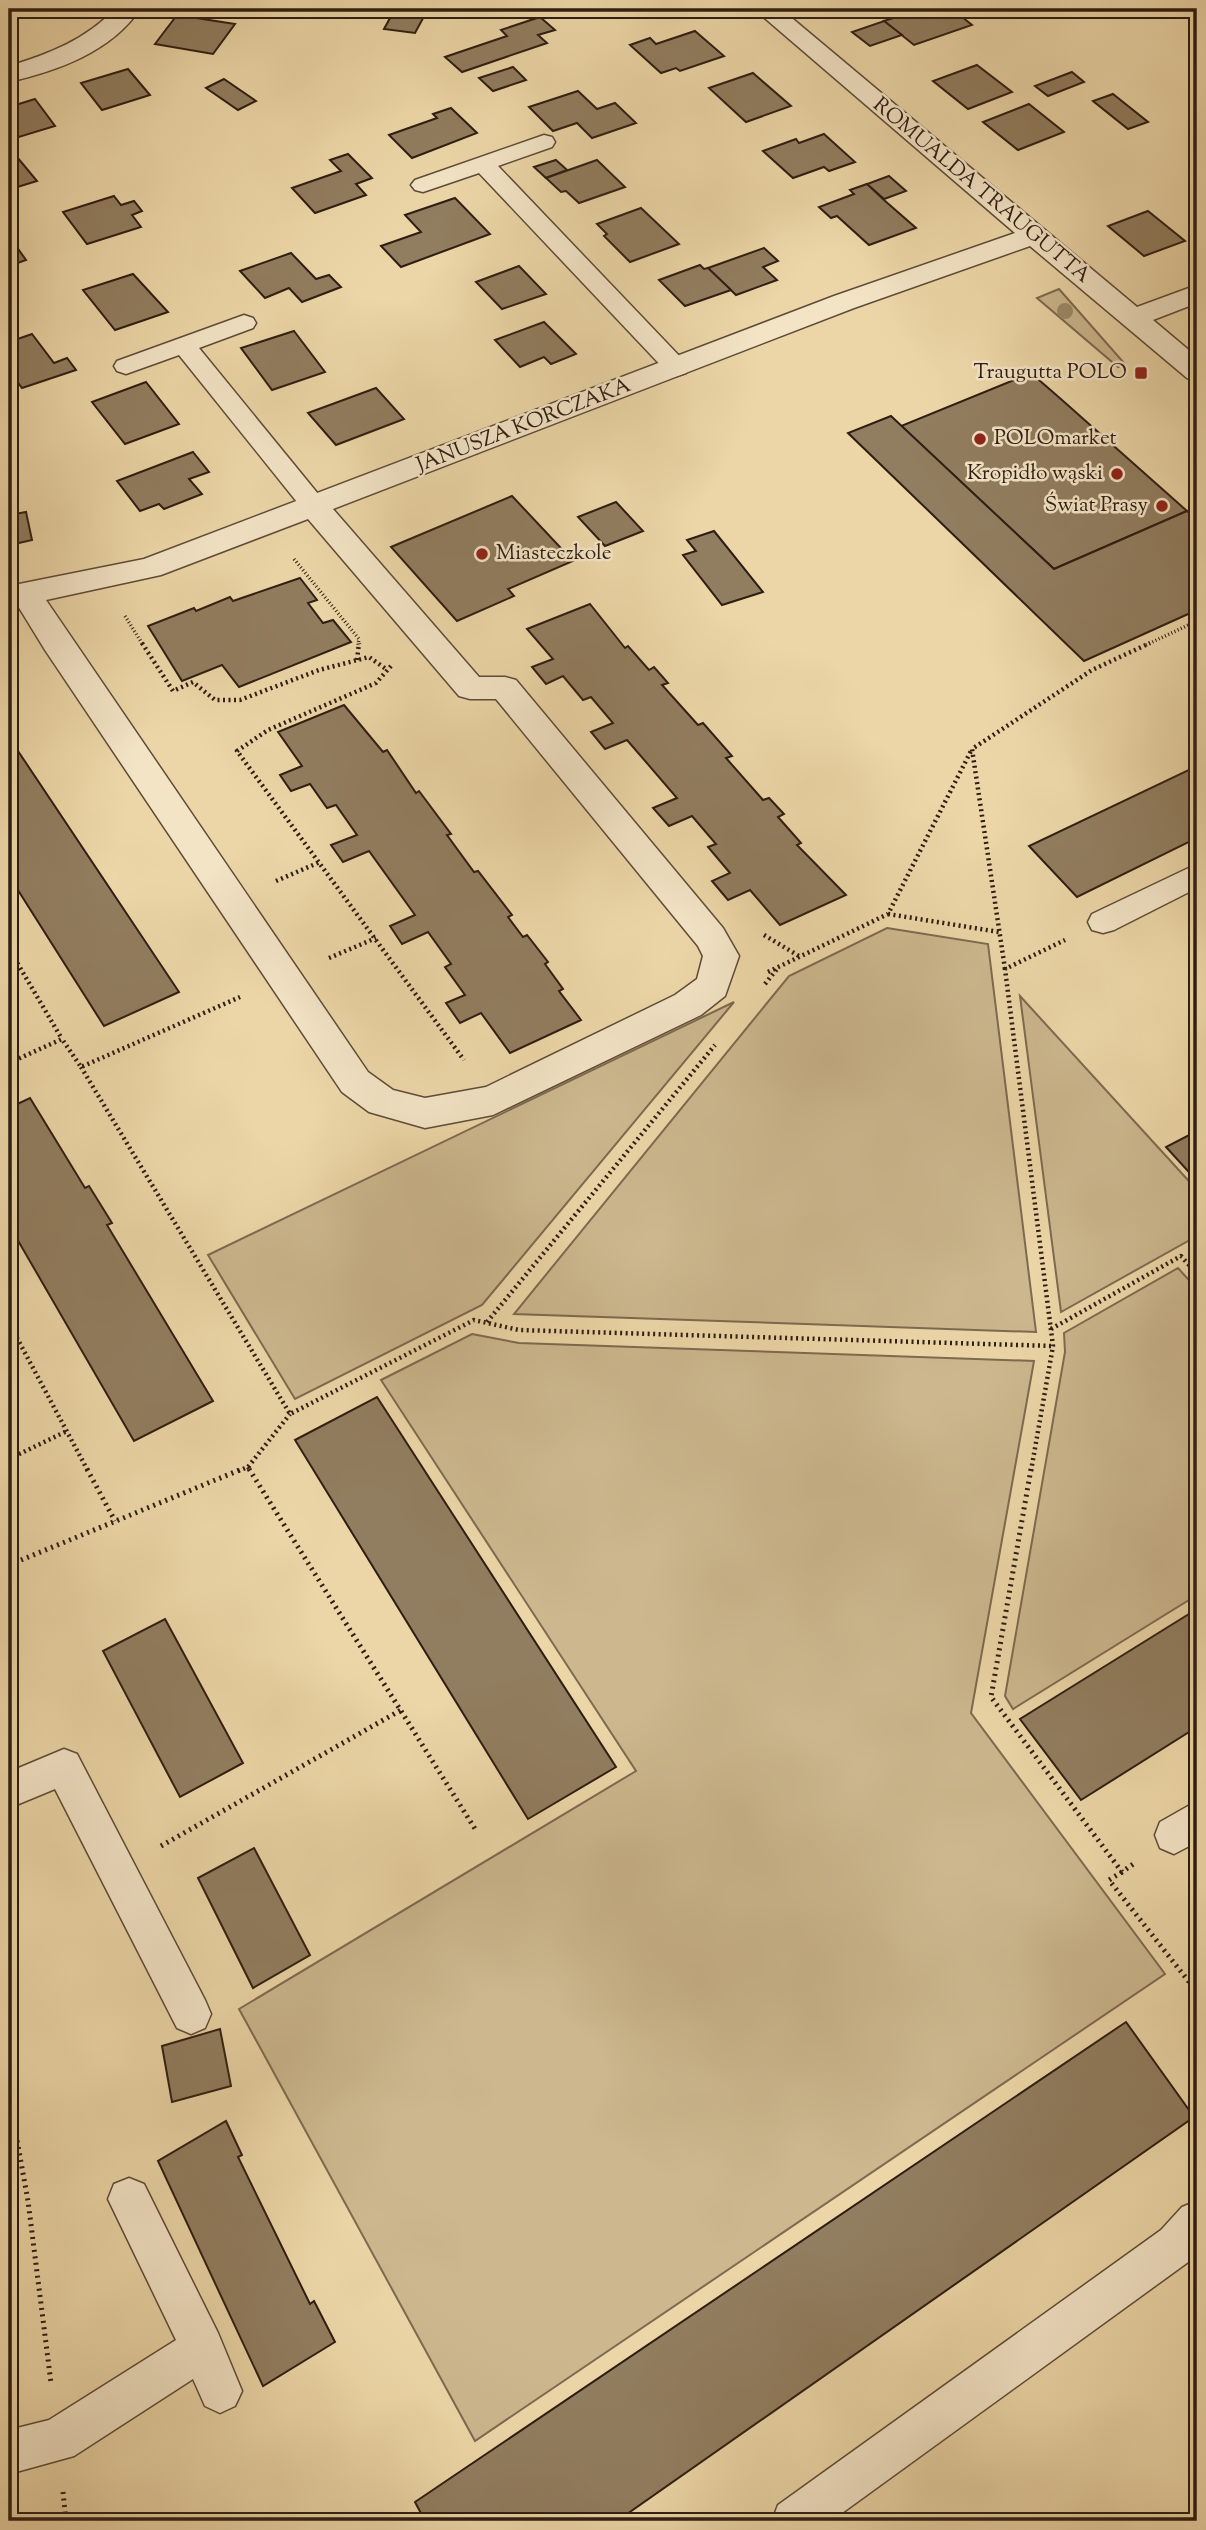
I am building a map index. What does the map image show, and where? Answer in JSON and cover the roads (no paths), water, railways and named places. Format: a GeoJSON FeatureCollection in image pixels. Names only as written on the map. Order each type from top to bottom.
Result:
{"type":"FeatureCollection","features":[{"type":"Feature","properties":{"kind":"street"},"geometry":{"type":"LineString","coordinates":[[9,74],[87,47],[115,25],[128,9]]}},
{"type":"Feature","properties":{"kind":"street","name":"ROMUALDA TRAUGUTTA"},"geometry":{"type":"LineString","coordinates":[[765,9],[1197,372]]}},
{"type":"Feature","properties":{"kind":"street","name":"JANUSZA KORCZAKA"},"geometry":{"type":"LineString","coordinates":[[18,596],[150,568],[844,302],[1034,234]]}},
{"type":"Feature","properties":{"kind":"street"},"geometry":{"type":"LineString","coordinates":[[1133,318],[1197,293]]}},
{"type":"Feature","properties":{"kind":"street"},"geometry":{"type":"LineString","coordinates":[[18,596],[64,653],[355,1082],[382,1102],[425,1113],[493,1100],[688,1005],[712,986],[721,956],[711,937],[505,688],[470,688],[314,506]]}},
{"type":"Feature","properties":{"kind":"lane"},"geometry":{"type":"LineString","coordinates":[[423,185],[544,142]]}},
{"type":"Feature","properties":{"kind":"lane"},"geometry":{"type":"LineString","coordinates":[[482,164],[677,368]]}},
{"type":"Feature","properties":{"kind":"lane"},"geometry":{"type":"LineString","coordinates":[[126,366],[244,323]]}},
{"type":"Feature","properties":{"kind":"lane"},"geometry":{"type":"LineString","coordinates":[[184,345],[314,506]]}},
{"type":"Feature","properties":{"kind":"lane"},"geometry":{"type":"LineString","coordinates":[[1102,922],[1197,875]]}},
{"type":"Feature","properties":{"kind":"lane"},"geometry":{"type":"LineString","coordinates":[[9,1790],[64,1767],[191,2014]]}},
{"type":"Feature","properties":{"kind":"lane"},"geometry":{"type":"LineString","coordinates":[[129,2199],[203,2348],[220,2391]]}},
{"type":"Feature","properties":{"kind":"lane"},"geometry":{"type":"LineString","coordinates":[[794,2521],[1176,2245],[1197,2222]]}},
{"type":"Feature","properties":{"kind":"lane"},"geometry":{"type":"LineString","coordinates":[[9,2452],[58,2440],[203,2348]]}},
{"type":"Feature","properties":{"kind":"place","name":"Traugutta POLO"},"geometry":{"type":"Point","coordinates":[1141,373]}},
{"type":"Feature","properties":{"kind":"place","name":"POLOmarket"},"geometry":{"type":"Point","coordinates":[980,439]}},
{"type":"Feature","properties":{"kind":"place","name":"Kropidło wąski"},"geometry":{"type":"Point","coordinates":[1117,474]}},
{"type":"Feature","properties":{"kind":"place","name":"Świat Prasy"},"geometry":{"type":"Point","coordinates":[1162,506]}},
{"type":"Feature","properties":{"kind":"place","name":"Miasteczkole"},"geometry":{"type":"Point","coordinates":[482,554]}}]}
